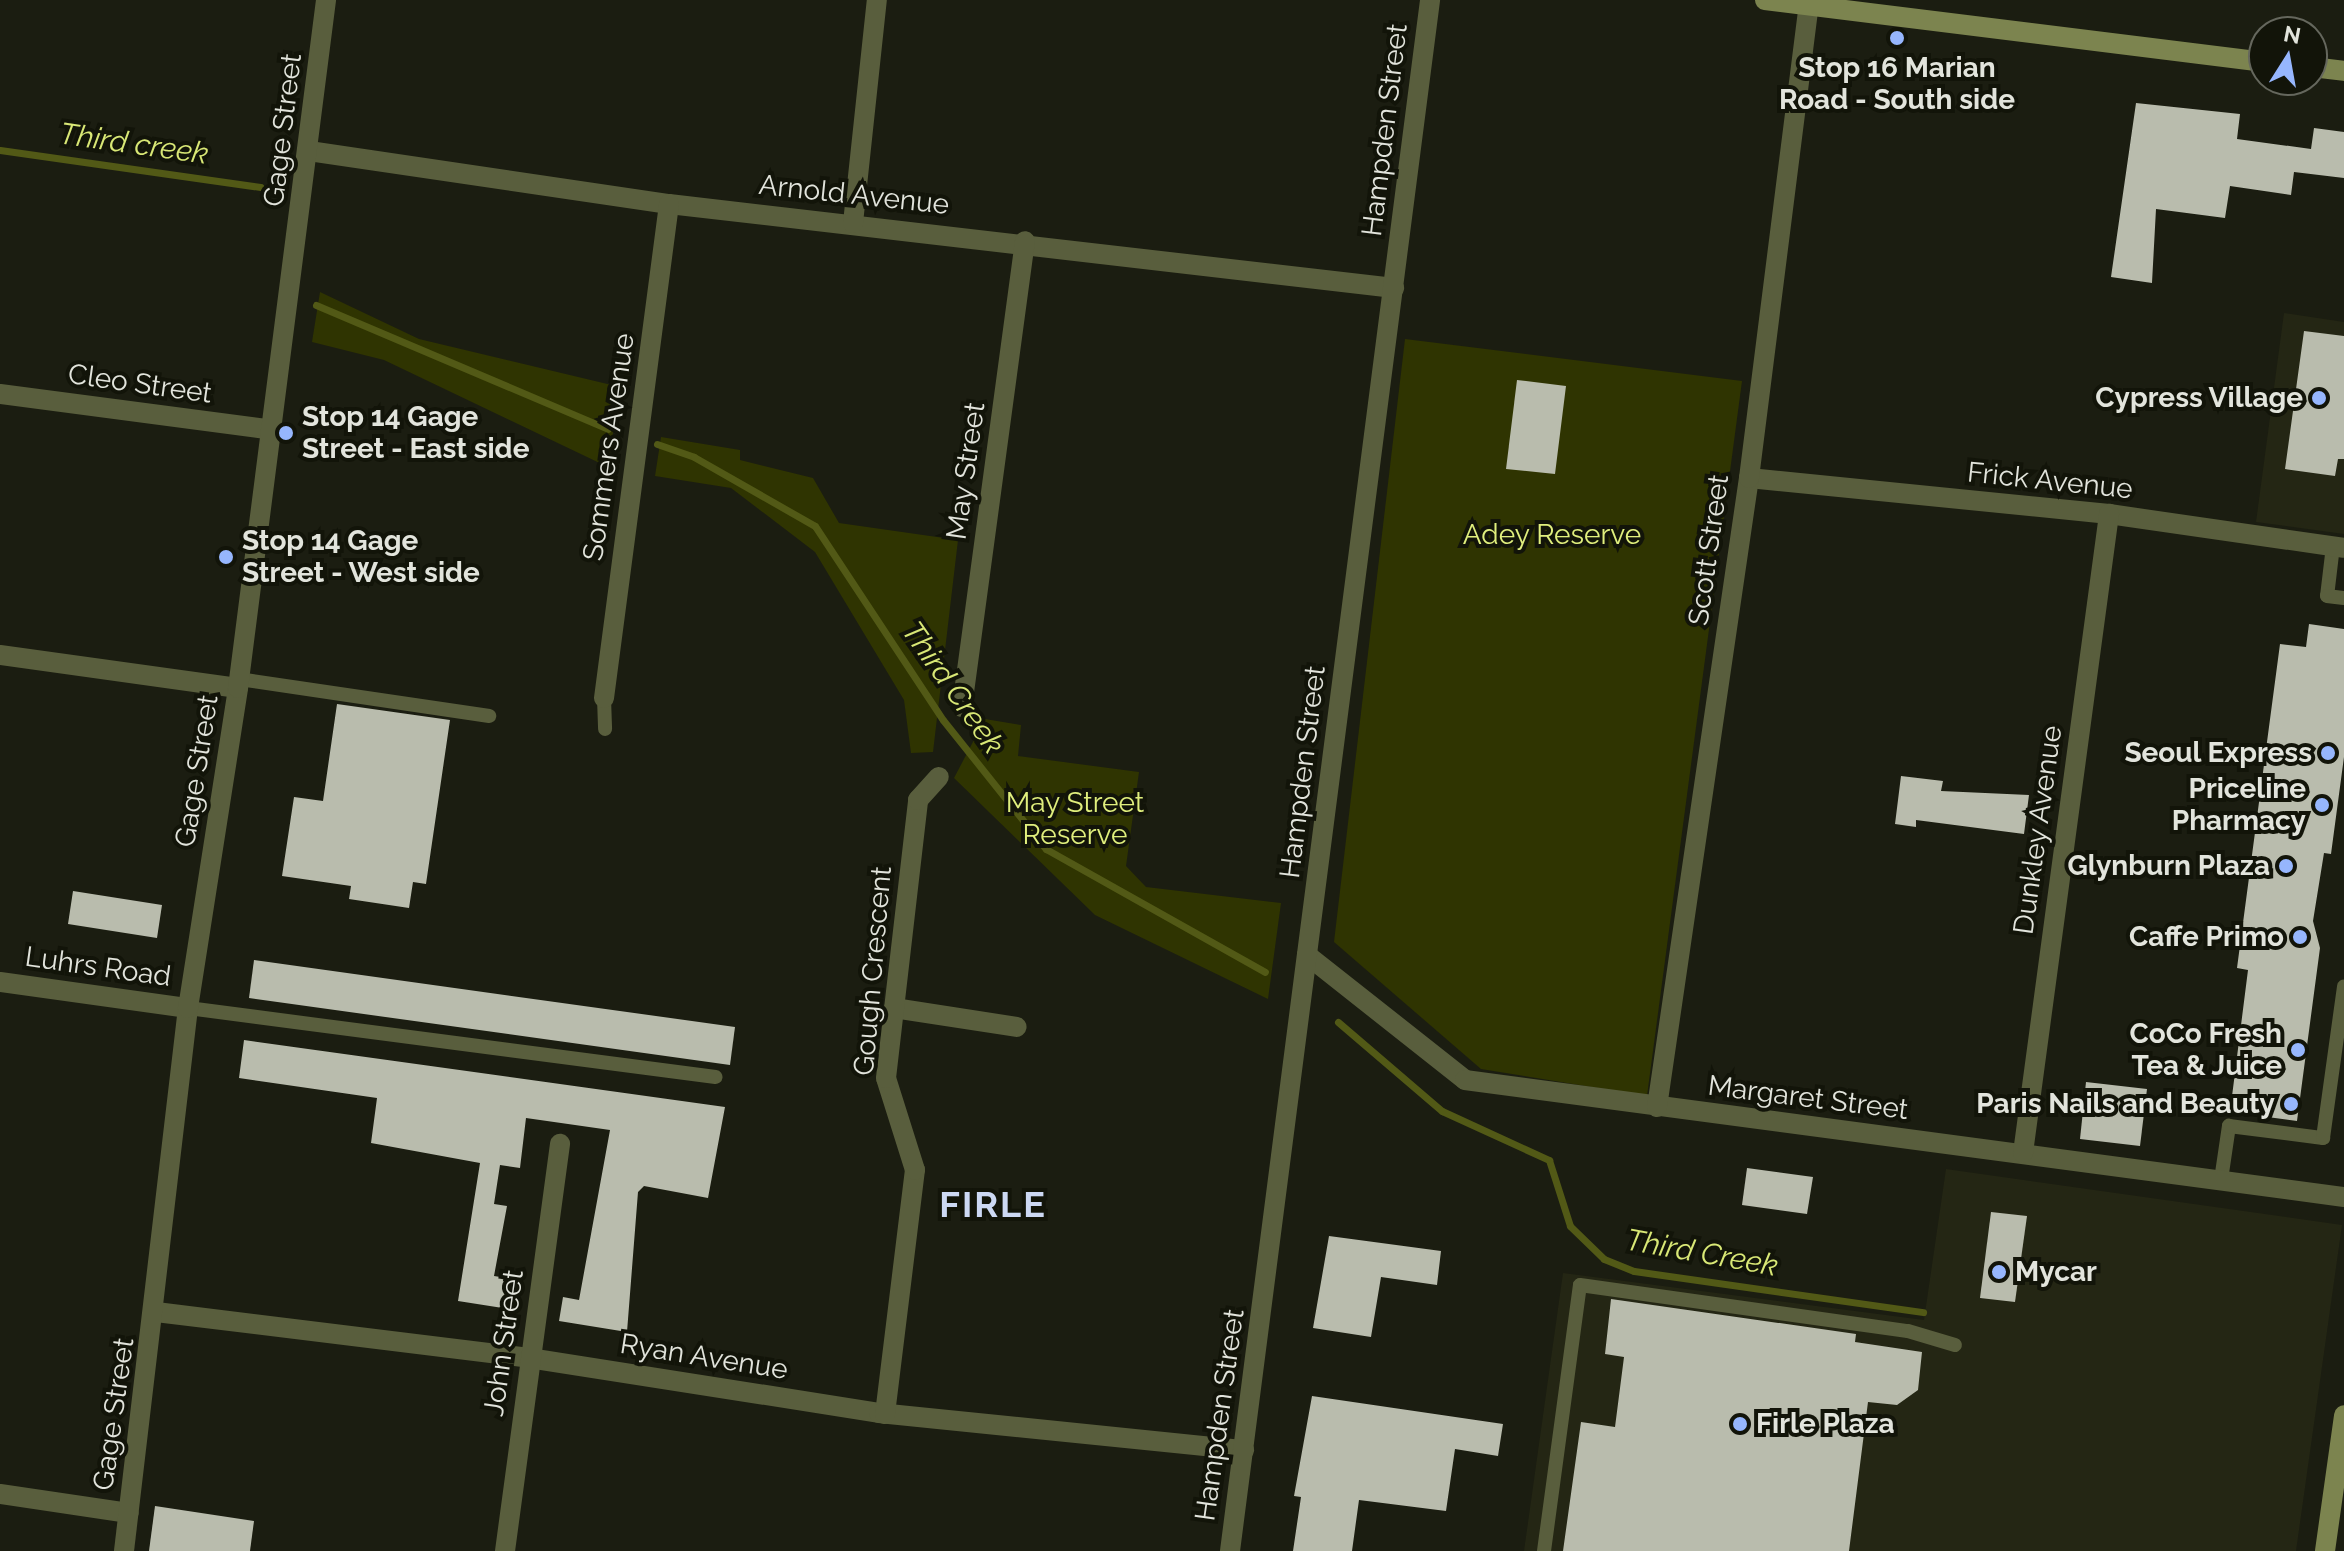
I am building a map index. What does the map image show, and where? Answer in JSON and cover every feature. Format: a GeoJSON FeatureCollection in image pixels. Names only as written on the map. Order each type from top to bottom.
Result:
{"type":"FeatureCollection","features":[{"type":"Feature","properties":{"kind":"street","name":"Gage Street"},"geometry":{"type":"LineString","coordinates":[[124,1551],[156,1312],[188,1008],[239,683],[326,0]]}},
{"type":"Feature","properties":{"kind":"street"},"geometry":{"type":"LineString","coordinates":[[853,223],[877,0]]}},
{"type":"Feature","properties":{"kind":"street","name":"Hampden Street"},"geometry":{"type":"LineString","coordinates":[[1230,1551],[1430,0]]}},
{"type":"Feature","properties":{"kind":"street"},"geometry":{"type":"LineString","coordinates":[[1765,0],[1809,3],[2248,60]]}},
{"type":"Feature","properties":{"kind":"street","name":"Scott Street"},"geometry":{"type":"LineString","coordinates":[[1657,1107],[1749,478],[1809,3]]}},
{"type":"Feature","properties":{"kind":"street","name":"Arnold Avenue"},"geometry":{"type":"LineString","coordinates":[[309,151],[669,204],[1025,241],[1394,288]]}},
{"type":"Feature","properties":{"kind":"street","name":"Sommers Avenue"},"geometry":{"type":"LineString","coordinates":[[604,698],[669,204]]}},
{"type":"Feature","properties":{"kind":"street","name":"May Street"},"geometry":{"type":"LineString","coordinates":[[962,707],[1025,241]]}},
{"type":"Feature","properties":{"kind":"street","name":"Cleo Street"},"geometry":{"type":"LineString","coordinates":[[0,394],[272,430]]}},
{"type":"Feature","properties":{"kind":"street","name":"Frick Avenue"},"geometry":{"type":"LineString","coordinates":[[1749,478],[2109,514],[2339,547]]}},
{"type":"Feature","properties":{"kind":"street","name":"Dunkley Avenue"},"geometry":{"type":"LineString","coordinates":[[2023,1153],[2109,514]]}},
{"type":"Feature","properties":{"kind":"street"},"geometry":{"type":"LineString","coordinates":[[0,655],[239,683]]}},
{"type":"Feature","properties":{"kind":"street","name":"Gough Crescent"},"geometry":{"type":"LineString","coordinates":[[885,1414],[915,1170],[886,1078],[918,800],[939,777]]}},
{"type":"Feature","properties":{"kind":"street","name":"Margaret Street"},"geometry":{"type":"LineString","coordinates":[[1307,955],[1465,1080],[2344,1197]]}},
{"type":"Feature","properties":{"kind":"street","name":"Luhrs Road"},"geometry":{"type":"LineString","coordinates":[[0,982],[188,1008]]}},
{"type":"Feature","properties":{"kind":"street"},"geometry":{"type":"LineString","coordinates":[[894,1008],[1017,1027]]}},
{"type":"Feature","properties":{"kind":"street","name":"John Street"},"geometry":{"type":"LineString","coordinates":[[505,1551],[560,1144]]}},
{"type":"Feature","properties":{"kind":"street","name":"Ryan Avenue"},"geometry":{"type":"LineString","coordinates":[[156,1312],[529,1358],[885,1414],[1244,1450]]}},
{"type":"Feature","properties":{"kind":"street"},"geometry":{"type":"LineString","coordinates":[[2325,1551],[2344,1415]]}},
{"type":"Feature","properties":{"kind":"street"},"geometry":{"type":"LineString","coordinates":[[0,1494],[129,1513]]}},
{"type":"Feature","properties":{"kind":"lane"},"geometry":{"type":"LineString","coordinates":[[2339,547],[2327,596],[2344,598]]}},
{"type":"Feature","properties":{"kind":"lane"},"geometry":{"type":"LineString","coordinates":[[239,683],[489,716]]}},
{"type":"Feature","properties":{"kind":"lane"},"geometry":{"type":"LineString","coordinates":[[604,698],[605,729]]}},
{"type":"Feature","properties":{"kind":"lane"},"geometry":{"type":"LineString","coordinates":[[2221,1180],[2229,1126],[2323,1138],[2344,986]]}},
{"type":"Feature","properties":{"kind":"lane"},"geometry":{"type":"LineString","coordinates":[[188,1008],[716,1077]]}},
{"type":"Feature","properties":{"kind":"lane"},"geometry":{"type":"LineString","coordinates":[[1544,1551],[1580,1285],[1908,1331],[1955,1345]]}},
{"type":"Feature","properties":{"kind":"shaded area"},"geometry":{"type":"Polygon","coordinates":[[[2284,313],[2344,322],[2344,534],[2256,522],[2284,313]]]}},
{"type":"Feature","properties":{"kind":"shaded area","name":"Firle Plaza"},"geometry":{"type":"Polygon","coordinates":[[[1946,1169],[2342,1225],[2296,1551],[1524,1551],[1563,1273],[1924,1320],[1946,1169]]]}},
{"type":"Feature","properties":{"kind":"green space"},"geometry":{"type":"Polygon","coordinates":[[[320,292],[419,339],[620,387],[608,467],[384,360],[312,342],[320,292]]]}},
{"type":"Feature","properties":{"kind":"green space","name":"Adey Reserve"},"geometry":{"type":"Polygon","coordinates":[[[1405,339],[1742,381],[1647,1096],[1481,1069],[1334,942],[1405,339]]]}},
{"type":"Feature","properties":{"kind":"green space","name":"May Street Reserve"},"geometry":{"type":"Polygon","coordinates":[[[661,437],[740,450],[740,460],[813,478],[839,523],[958,540],[933,752],[911,753],[904,700],[815,552],[731,488],[655,476],[661,437]]]}},
{"type":"Feature","properties":{"kind":"green space","name":"May Street Reserve"},"geometry":{"type":"Polygon","coordinates":[[[985,719],[1021,725],[1018,756],[1139,772],[1126,866],[1146,887],[1281,903],[1268,999],[1095,915],[954,778],[985,719]]]}},
{"type":"Feature","properties":{"kind":"building"},"geometry":{"type":"Polygon","coordinates":[[[2136,103],[2240,114],[2237,139],[2311,149],[2314,128],[2344,132],[2344,178],[2294,172],[2291,195],[2230,186],[2225,218],[2156,209],[2152,283],[2111,277],[2136,103]]]}},
{"type":"Feature","properties":{"kind":"building","name":"Cypress Village"},"geometry":{"type":"Polygon","coordinates":[[[2304,331],[2344,336],[2344,459],[2338,459],[2335,476],[2285,469],[2304,331]]]}},
{"type":"Feature","properties":{"kind":"building"},"geometry":{"type":"Polygon","coordinates":[[[1517,380],[1566,386],[1555,474],[1506,469],[1517,380]]]}},
{"type":"Feature","properties":{"kind":"building","name":"Glynburn Plaza"},"geometry":{"type":"Polygon","coordinates":[[[2309,624],[2344,629],[2344,757],[2331,854],[2324,853],[2313,921],[2320,948],[2297,1121],[2230,1112],[2248,970],[2237,968],[2280,644],[2306,647],[2309,624]]]}},
{"type":"Feature","properties":{"kind":"building"},"geometry":{"type":"Polygon","coordinates":[[[337,704],[450,720],[426,884],[413,882],[409,908],[349,899],[351,886],[282,876],[294,797],[323,801],[337,704]]]}},
{"type":"Feature","properties":{"kind":"building"},"geometry":{"type":"Polygon","coordinates":[[[1901,776],[1943,781],[1941,791],[2029,795],[2024,834],[1916,820],[1916,827],[1895,824],[1901,776]]]}},
{"type":"Feature","properties":{"kind":"building"},"geometry":{"type":"Polygon","coordinates":[[[73,891],[162,905],[157,938],[68,924],[73,891]]]}},
{"type":"Feature","properties":{"kind":"building"},"geometry":{"type":"Polygon","coordinates":[[[254,960],[735,1027],[730,1065],[249,998],[254,960]]]}},
{"type":"Feature","properties":{"kind":"building"},"geometry":{"type":"Polygon","coordinates":[[[244,1040],[725,1107],[708,1198],[644,1186],[638,1192],[627,1332],[559,1321],[563,1297],[579,1300],[610,1130],[526,1118],[520,1168],[500,1165],[494,1204],[507,1206],[494,1276],[514,1279],[509,1309],[458,1301],[480,1163],[371,1143],[377,1098],[239,1078],[244,1040]]]}},
{"type":"Feature","properties":{"kind":"building"},"geometry":{"type":"Polygon","coordinates":[[[2086,1082],[2147,1089],[2140,1146],[2080,1139],[2086,1082]]]}},
{"type":"Feature","properties":{"kind":"building"},"geometry":{"type":"Polygon","coordinates":[[[1747,1168],[1813,1177],[1807,1214],[1742,1205],[1747,1168]]]}},
{"type":"Feature","properties":{"kind":"building"},"geometry":{"type":"Polygon","coordinates":[[[1991,1212],[2027,1216],[2015,1302],[1980,1298],[1991,1212]]]}},
{"type":"Feature","properties":{"kind":"building"},"geometry":{"type":"Polygon","coordinates":[[[1329,1236],[1441,1251],[1437,1285],[1381,1277],[1371,1337],[1313,1328],[1329,1236]]]}},
{"type":"Feature","properties":{"kind":"building","name":"Firle Plaza"},"geometry":{"type":"Polygon","coordinates":[[[1611,1299],[1856,1334],[1855,1342],[1922,1352],[1918,1390],[1897,1405],[1868,1402],[1849,1551],[1563,1551],[1581,1422],[1615,1427],[1624,1357],[1605,1354],[1611,1299]]]}},
{"type":"Feature","properties":{"kind":"building"},"geometry":{"type":"Polygon","coordinates":[[[1312,1396],[1503,1424],[1498,1456],[1455,1449],[1446,1511],[1359,1500],[1352,1551],[1293,1551],[1301,1497],[1294,1496],[1312,1396]]]}},
{"type":"Feature","properties":{"kind":"building"},"geometry":{"type":"Polygon","coordinates":[[[155,1506],[254,1521],[250,1551],[149,1551],[155,1506]]]}},
{"type":"Feature","properties":{"kind":"waterway","name":"Third creek"},"geometry":{"type":"LineString","coordinates":[[0,150],[260,187]]}},
{"type":"Feature","properties":{"kind":"waterway","name":"Third Creek"},"geometry":{"type":"LineString","coordinates":[[316,305],[608,429]]}},
{"type":"Feature","properties":{"kind":"waterway","name":"Third Creek"},"geometry":{"type":"LineString","coordinates":[[657,444],[694,457],[815,526],[943,720],[1046,849],[1265,972]]}},
{"type":"Feature","properties":{"kind":"waterway","name":"Third Creek"},"geometry":{"type":"LineString","coordinates":[[1338,1022],[1442,1111],[1549,1160],[1570,1226],[1604,1259],[1634,1271],[1923,1312]]}},
{"type":"Feature","properties":{"kind":"place","name":"Stop 16 Marian Road - South side"},"geometry":{"type":"Point","coordinates":[1897,38]}},
{"type":"Feature","properties":{"kind":"place","name":"Cypress Village"},"geometry":{"type":"Point","coordinates":[2319,398]}},
{"type":"Feature","properties":{"kind":"place","name":"Stop 14 Gage Street - East side"},"geometry":{"type":"Point","coordinates":[286,433]}},
{"type":"Feature","properties":{"kind":"place","name":"Stop 14 Gage Street - West side"},"geometry":{"type":"Point","coordinates":[226,557]}},
{"type":"Feature","properties":{"kind":"place","name":"Seoul Express"},"geometry":{"type":"Point","coordinates":[2328,753]}},
{"type":"Feature","properties":{"kind":"place","name":"Priceline Pharmacy"},"geometry":{"type":"Point","coordinates":[2322,805]}},
{"type":"Feature","properties":{"kind":"place","name":"Glynburn Plaza"},"geometry":{"type":"Point","coordinates":[2286,866]}},
{"type":"Feature","properties":{"kind":"place","name":"Caffe Primo"},"geometry":{"type":"Point","coordinates":[2300,937]}},
{"type":"Feature","properties":{"kind":"place","name":"CoCo Fresh Tea & Juice"},"geometry":{"type":"Point","coordinates":[2298,1050]}},
{"type":"Feature","properties":{"kind":"place","name":"Paris Nails and Beauty"},"geometry":{"type":"Point","coordinates":[2291,1104]}},
{"type":"Feature","properties":{"kind":"place","name":"Mycar"},"geometry":{"type":"Point","coordinates":[1999,1272]}},
{"type":"Feature","properties":{"kind":"place","name":"Firle Plaza"},"geometry":{"type":"Point","coordinates":[1740,1424]}},
{"type":"Feature","properties":{"kind":"district","name":"FIRLE"},"geometry":{"type":"Point","coordinates":[993,1205]}}]}
